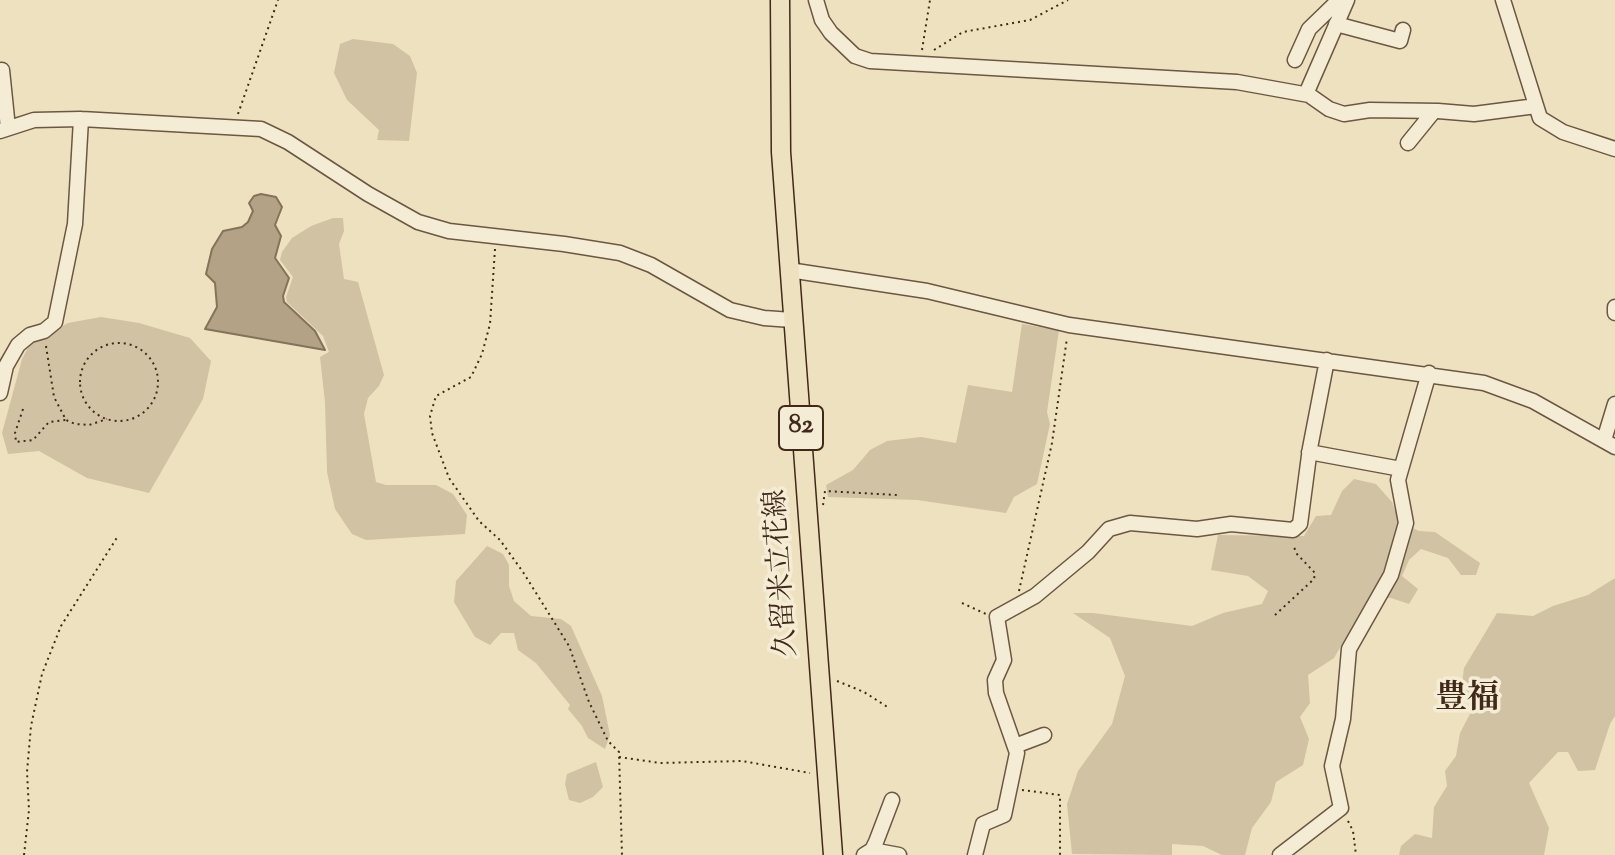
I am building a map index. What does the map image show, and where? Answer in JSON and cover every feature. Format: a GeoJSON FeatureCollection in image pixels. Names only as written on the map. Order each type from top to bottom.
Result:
{"type":"FeatureCollection","features":[{"type":"Feature","properties":{"kind":"main road","name":"久留米立花線"},"geometry":{"type":"LineString","coordinates":[[780,0],[781,152],[833,855]]}},
{"type":"Feature","properties":{"kind":"street"},"geometry":{"type":"LineString","coordinates":[[816,0],[822,20],[855,56],[870,61],[1237,82],[1306,94],[1329,109],[1344,114],[1370,110],[1474,114],[1536,106]]}},
{"type":"Feature","properties":{"kind":"street"},"geometry":{"type":"LineString","coordinates":[[1295,60],[1309,29],[1339,0]]}},
{"type":"Feature","properties":{"kind":"street"},"geometry":{"type":"LineString","coordinates":[[1306,94],[1347,0]]}},
{"type":"Feature","properties":{"kind":"street"},"geometry":{"type":"LineString","coordinates":[[1503,0],[1540,118],[1563,132],[1615,149]]}},
{"type":"Feature","properties":{"kind":"street"},"geometry":{"type":"LineString","coordinates":[[1336,24],[1400,41],[1403,30]]}},
{"type":"Feature","properties":{"kind":"street"},"geometry":{"type":"LineString","coordinates":[[2,70],[4,130],[34,120],[81,119],[261,129],[288,142],[418,222],[449,231],[620,253],[651,265],[730,310],[764,318],[792,320]]}},
{"type":"Feature","properties":{"kind":"street"},"geometry":{"type":"LineString","coordinates":[[1408,143],[1434,111]]}},
{"type":"Feature","properties":{"kind":"street"},"geometry":{"type":"LineString","coordinates":[[0,393],[6,366],[18,345],[55,322],[75,224],[81,119]]}},
{"type":"Feature","properties":{"kind":"street"},"geometry":{"type":"LineString","coordinates":[[789,270],[927,291],[1069,325],[1484,383],[1533,401],[1609,443],[1615,404]]}},
{"type":"Feature","properties":{"kind":"street"},"geometry":{"type":"LineString","coordinates":[[975,855],[980,828],[1004,815],[1017,753],[996,693],[995,680],[1004,660],[997,617],[1035,596],[1088,552],[1109,529],[1130,523],[1197,529],[1231,524],[1291,530],[1300,524],[1309,452],[1327,360]]}},
{"type":"Feature","properties":{"kind":"street"},"geometry":{"type":"LineString","coordinates":[[1280,855],[1341,808],[1332,766],[1343,719],[1349,649],[1391,575],[1406,523],[1398,480],[1429,373]]}},
{"type":"Feature","properties":{"kind":"street"},"geometry":{"type":"LineString","coordinates":[[1309,452],[1401,469]]}},
{"type":"Feature","properties":{"kind":"street"},"geometry":{"type":"LineString","coordinates":[[1015,746],[1044,735]]}},
{"type":"Feature","properties":{"kind":"street"},"geometry":{"type":"LineString","coordinates":[[892,800],[868,852],[899,855]]}},
{"type":"Feature","properties":{"kind":"path"},"geometry":{"type":"LineString","coordinates":[[234,126],[278,0]]}},
{"type":"Feature","properties":{"kind":"path"},"geometry":{"type":"LineString","coordinates":[[919,62],[930,0]]}},
{"type":"Feature","properties":{"kind":"path"},"geometry":{"type":"LineString","coordinates":[[919,62],[963,32],[1030,20],[1068,0]]}},
{"type":"Feature","properties":{"kind":"path"},"geometry":{"type":"LineString","coordinates":[[496,237],[490,324],[482,354],[471,377],[436,396],[430,416],[432,433],[449,478],[479,521],[500,540],[523,572],[569,646],[589,702],[608,741],[619,752],[622,855]]}},
{"type":"Feature","properties":{"kind":"path"},"geometry":{"type":"LineString","coordinates":[[1014,608],[1052,443],[1069,325]]}},
{"type":"Feature","properties":{"kind":"path"},"geometry":{"type":"LineString","coordinates":[[44,337],[54,397],[66,420]]}},
{"type":"Feature","properties":{"kind":"path"},"geometry":{"type":"LineString","coordinates":[[23,409],[15,433],[16,442],[33,440],[49,422],[66,420],[89,425],[107,419],[125,421],[136,418],[153,399],[156,373],[142,349],[132,344],[119,341],[107,343],[87,358],[82,368],[81,384],[88,409],[107,419]]}},
{"type":"Feature","properties":{"kind":"path"},"geometry":{"type":"LineString","coordinates":[[823,506],[825,491],[897,495]]}},
{"type":"Feature","properties":{"kind":"path"},"geometry":{"type":"LineString","coordinates":[[1275,615],[1314,579],[1315,573],[1297,554],[1291,530]]}},
{"type":"Feature","properties":{"kind":"path"},"geometry":{"type":"LineString","coordinates":[[24,855],[29,810],[27,772],[30,741],[42,674],[61,626],[118,536]]}},
{"type":"Feature","properties":{"kind":"path"},"geometry":{"type":"LineString","coordinates":[[962,603],[972,610],[997,617]]}},
{"type":"Feature","properties":{"kind":"path"},"geometry":{"type":"LineString","coordinates":[[832,679],[864,692],[889,708]]}},
{"type":"Feature","properties":{"kind":"path"},"geometry":{"type":"LineString","coordinates":[[619,757],[660,763],[742,761],[827,776]]}},
{"type":"Feature","properties":{"kind":"path"},"geometry":{"type":"LineString","coordinates":[[1009,789],[1060,795],[1060,855]]}},
{"type":"Feature","properties":{"kind":"path"},"geometry":{"type":"LineString","coordinates":[[1341,808],[1353,831],[1356,855]]}},
{"type":"Feature","properties":{"kind":"shaded area"},"geometry":{"type":"Polygon","coordinates":[[[353,39],[393,44],[410,56],[417,73],[409,141],[377,140],[379,130],[347,100],[334,73],[340,44],[353,39]]]}},
{"type":"Feature","properties":{"kind":"shaded area"},"geometry":{"type":"Polygon","coordinates":[[[254,196],[276,197],[282,207],[275,225],[281,236],[275,258],[289,278],[284,302],[315,331],[325,350],[205,329],[217,307],[215,283],[206,274],[212,249],[223,231],[242,227],[248,222],[253,211],[249,203],[254,196]]]}},
{"type":"Feature","properties":{"kind":"shaded area"},"geometry":{"type":"Polygon","coordinates":[[[333,218],[343,218],[344,231],[339,244],[344,279],[358,282],[384,375],[368,398],[364,414],[376,482],[386,485],[436,485],[453,494],[467,515],[465,534],[366,540],[352,534],[335,509],[327,472],[320,357],[329,352],[323,336],[287,302],[293,277],[280,260],[292,238],[311,226],[333,218]]]}},
{"type":"Feature","properties":{"kind":"shaded area"},"geometry":{"type":"Polygon","coordinates":[[[101,317],[139,323],[190,338],[211,361],[203,399],[149,493],[87,478],[39,451],[8,454],[2,433],[22,359],[30,344],[68,323],[101,317]]]}},
{"type":"Feature","properties":{"kind":"shaded area"},"geometry":{"type":"Polygon","coordinates":[[[1022,324],[1059,330],[1047,412],[1050,424],[1037,484],[1014,497],[1006,513],[917,500],[828,497],[826,485],[853,470],[870,450],[887,441],[921,437],[956,443],[968,385],[1012,392],[1022,324]]]}},
{"type":"Feature","properties":{"kind":"shaded area"},"geometry":{"type":"Polygon","coordinates":[[[1354,479],[1376,484],[1392,502],[1399,521],[1419,531],[1435,532],[1480,563],[1476,575],[1461,575],[1448,558],[1421,549],[1409,560],[1402,576],[1418,589],[1409,604],[1391,598],[1369,597],[1334,658],[1308,675],[1310,703],[1300,717],[1309,739],[1303,765],[1276,782],[1271,802],[1252,828],[1245,855],[1222,855],[1203,846],[1172,844],[1172,855],[1072,854],[1067,804],[1078,771],[1112,724],[1125,676],[1110,638],[1073,613],[1192,626],[1223,613],[1262,604],[1268,591],[1248,576],[1211,570],[1218,535],[1304,536],[1316,516],[1331,515],[1342,491],[1354,479]]]}},
{"type":"Feature","properties":{"kind":"shaded area"},"geometry":{"type":"Polygon","coordinates":[[[487,546],[503,554],[509,565],[509,586],[514,601],[531,616],[561,619],[571,626],[602,696],[610,735],[605,749],[588,738],[568,709],[570,705],[536,663],[518,650],[514,633],[501,633],[490,645],[475,637],[454,602],[456,581],[487,546]]]}},
{"type":"Feature","properties":{"kind":"shaded area"},"geometry":{"type":"Polygon","coordinates":[[[1615,578],[1615,716],[1595,770],[1578,771],[1568,752],[1558,752],[1529,783],[1549,828],[1544,855],[1399,855],[1401,846],[1415,834],[1432,838],[1434,807],[1447,786],[1445,771],[1456,756],[1460,733],[1471,712],[1462,684],[1464,668],[1497,613],[1533,616],[1588,595],[1615,578]]]}},
{"type":"Feature","properties":{"kind":"shaded area"},"geometry":{"type":"Polygon","coordinates":[[[596,762],[603,787],[593,797],[580,803],[569,800],[565,784],[567,774],[596,762]]]}},
{"type":"Feature","properties":{"kind":"district","name":"豊福"},"geometry":{"type":"Point","coordinates":[1467,702]}}]}
